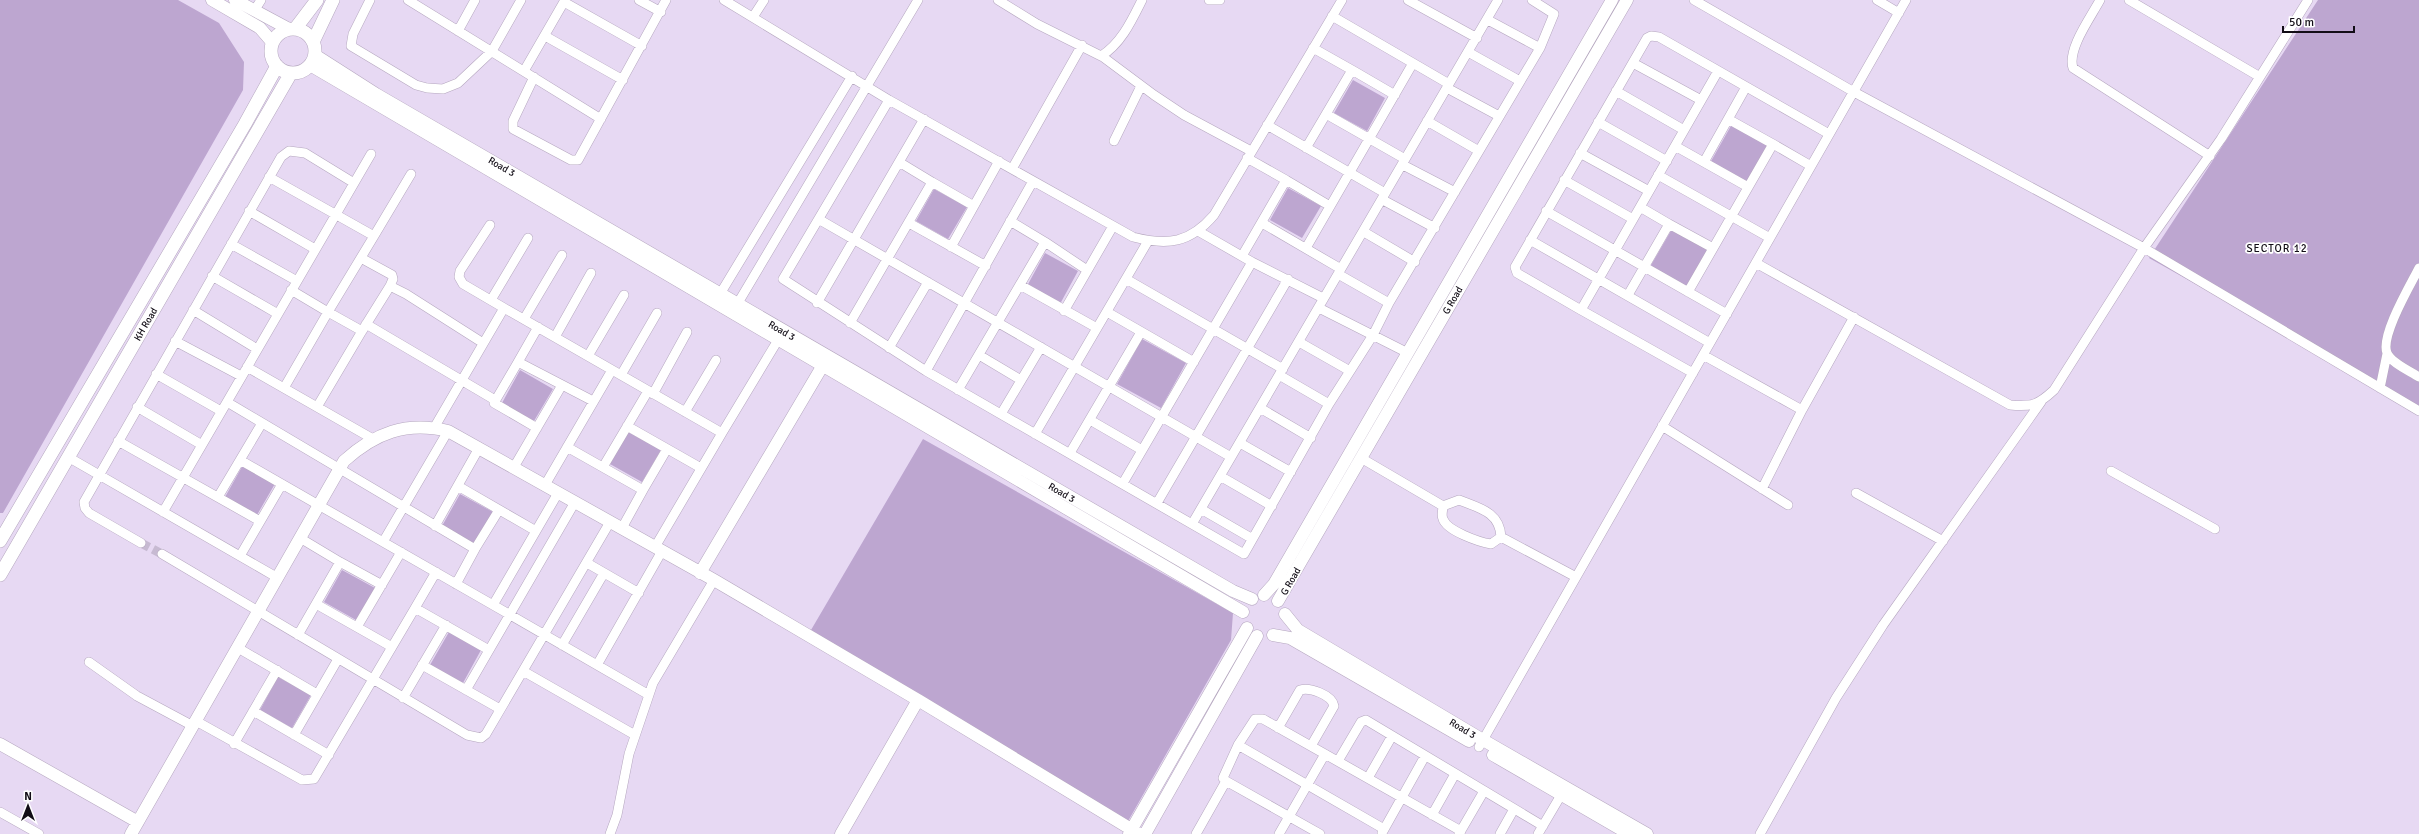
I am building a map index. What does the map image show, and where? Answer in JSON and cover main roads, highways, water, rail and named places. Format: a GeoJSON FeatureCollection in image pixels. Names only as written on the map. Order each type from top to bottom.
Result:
{"type":"FeatureCollection","features":[{"type":"Feature","properties":{"kind":"main road"},"geometry":{"type":"LineString","coordinates":[[317,0],[292,29],[278,34],[272,42],[271,55],[277,66],[291,73],[298,72],[312,54],[333,0]]}},
{"type":"Feature","properties":{"kind":"main road"},"geometry":{"type":"LineString","coordinates":[[292,29],[302,31],[312,54]]}},
{"type":"Feature","properties":{"kind":"main road","name":"KH Road"},"geometry":{"type":"LineString","coordinates":[[2,535],[246,124],[277,66]]}},
{"type":"Feature","properties":{"kind":"main road","name":"KH Road"},"geometry":{"type":"LineString","coordinates":[[0,575],[291,73]]}},
{"type":"Feature","properties":{"kind":"tunnel"},"geometry":{"type":"LineString","coordinates":[[141,543],[162,554]]}},
{"type":"Feature","properties":{"kind":"district","name":"SECTOR 12"},"geometry":{"type":"Point","coordinates":[2277,248]}}]}
